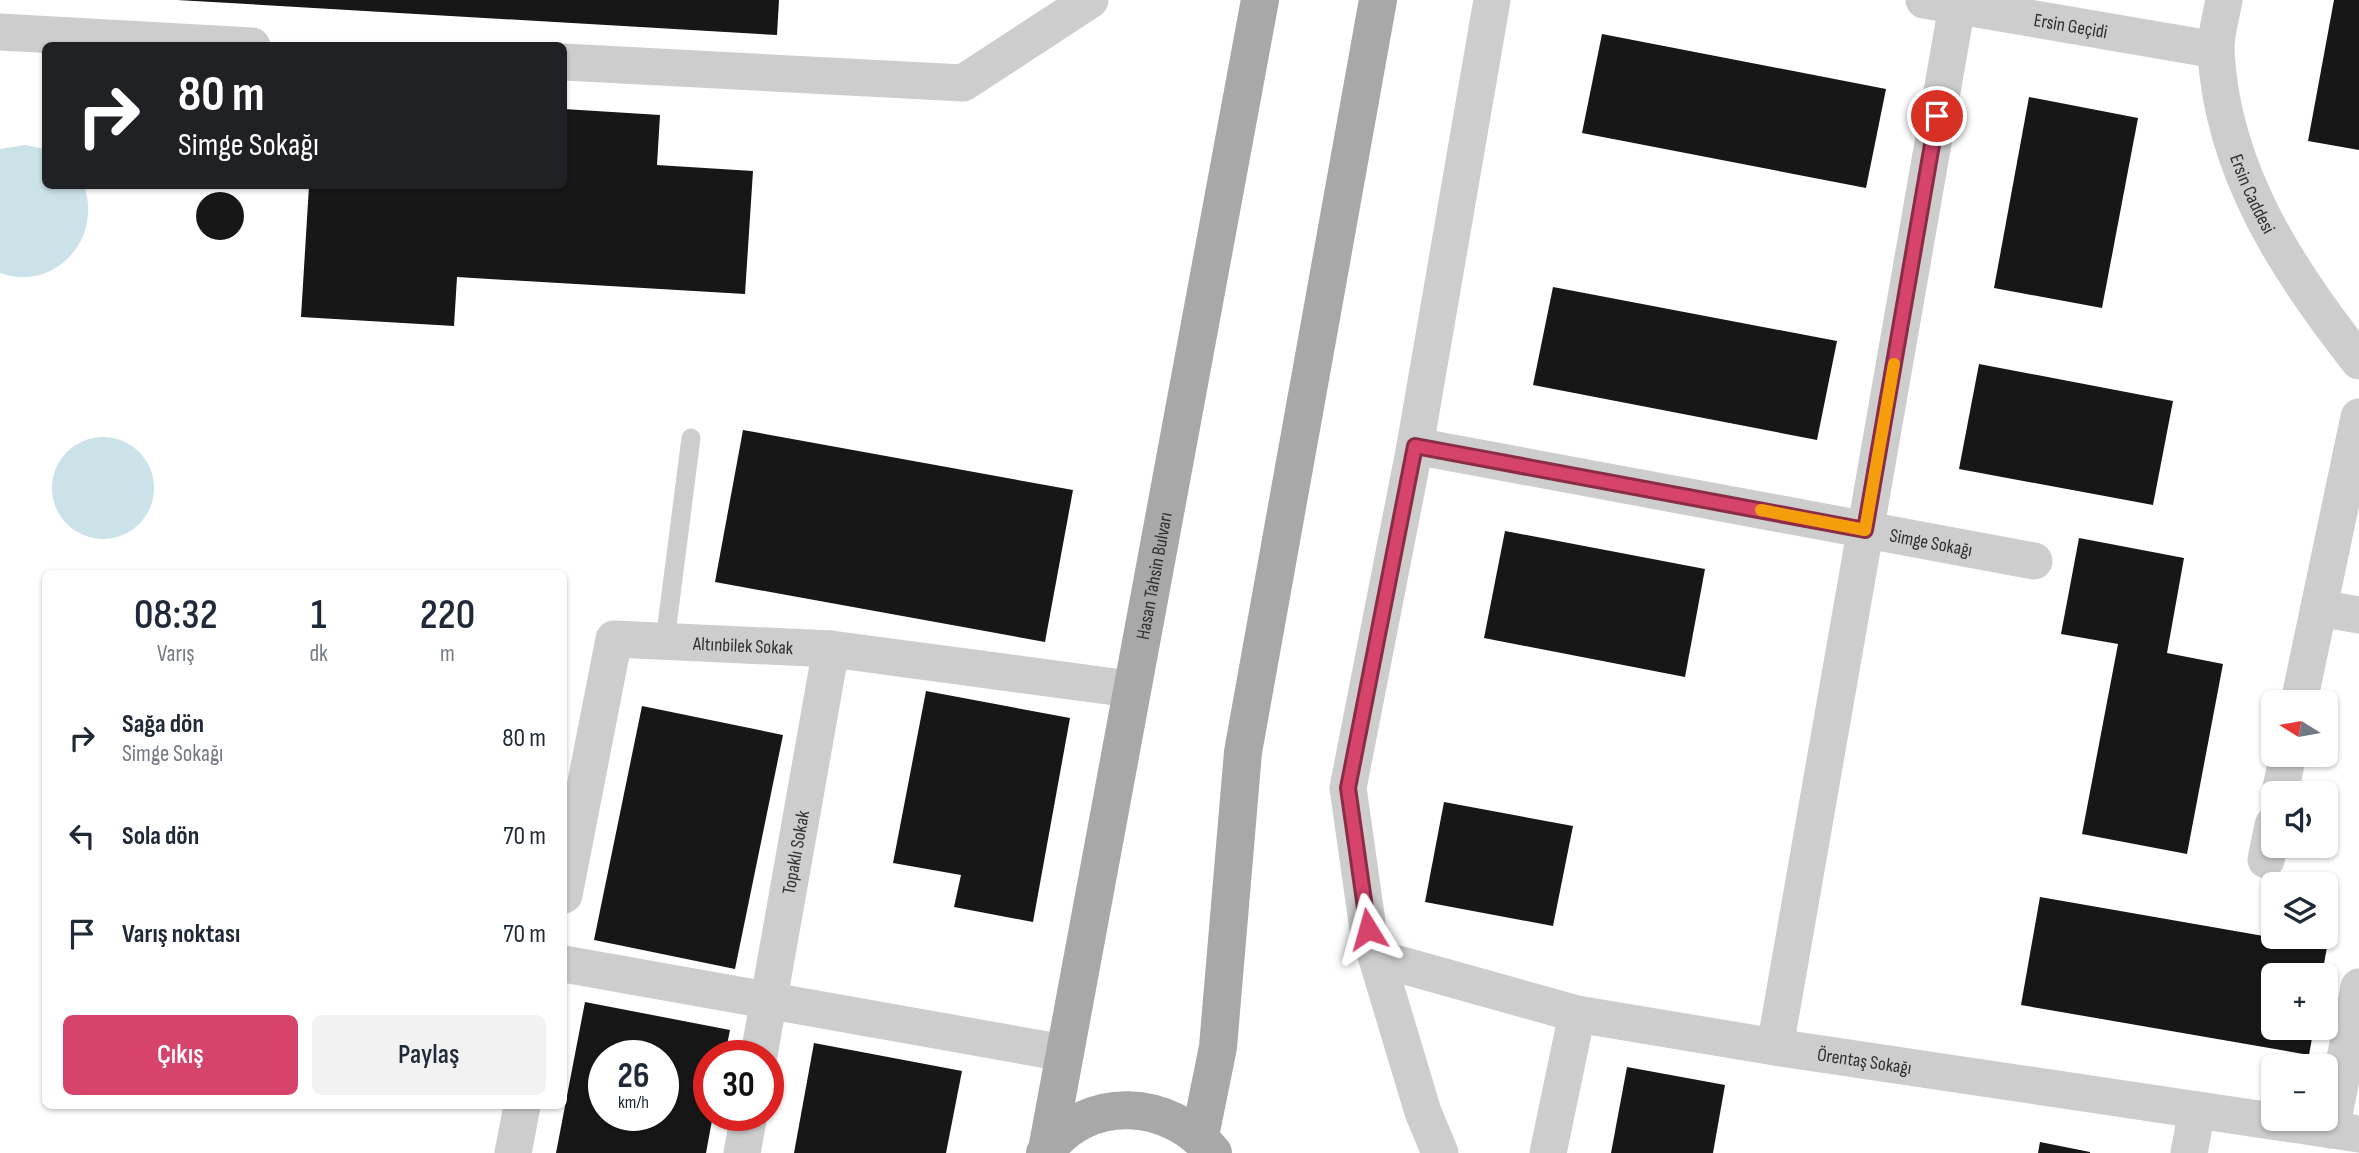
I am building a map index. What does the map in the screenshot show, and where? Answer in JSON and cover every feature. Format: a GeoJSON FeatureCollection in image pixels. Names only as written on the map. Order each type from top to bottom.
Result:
{"type":"FeatureCollection","features":[{"type":"Feature","properties":{"kind":"main road","name":"Hasan Tahsin Bulvarı"},"geometry":{"type":"LineString","coordinates":[[1046,1152],[1260,0]]}},
{"type":"Feature","properties":{"kind":"main road"},"geometry":{"type":"LineString","coordinates":[[1206,1144],[1218,1047],[1243,752],[1378,0]]}},
{"type":"Feature","properties":{"kind":"main road"},"geometry":{"type":"LineString","coordinates":[[1046,1152],[1072,1126],[1103,1112],[1137,1109],[1171,1117],[1206,1144]]}},
{"type":"Feature","properties":{"kind":"street"},"geometry":{"type":"LineString","coordinates":[[567,62],[963,83],[1090,0]]}},
{"type":"Feature","properties":{"kind":"street"},"geometry":{"type":"LineString","coordinates":[[1430,1143],[1368,929],[1348,788],[1415,446],[1492,0]]}},
{"type":"Feature","properties":{"kind":"street","name":"Ersin Caddesi"},"geometry":{"type":"LineString","coordinates":[[2224,0],[2216,50],[2233,136],[2255,201],[2280,251],[2306,294],[2359,361]]}},
{"type":"Feature","properties":{"kind":"street"},"geometry":{"type":"LineString","coordinates":[[1775,1047],[1865,530],[1940,3]]}},
{"type":"Feature","properties":{"kind":"street","name":"Ersin Geçidi"},"geometry":{"type":"LineString","coordinates":[[1940,3],[2216,50]]}},
{"type":"Feature","properties":{"kind":"street"},"geometry":{"type":"LineString","coordinates":[[0,32],[180,42]]}},
{"type":"Feature","properties":{"kind":"street"},"geometry":{"type":"LineString","coordinates":[[2302,690],[2359,417]]}},
{"type":"Feature","properties":{"kind":"street","name":"Simge Sokağı"},"geometry":{"type":"LineString","coordinates":[[1415,446],[2034,561]]}},
{"type":"Feature","properties":{"kind":"street"},"geometry":{"type":"LineString","coordinates":[[2319,608],[2359,615]]}},
{"type":"Feature","properties":{"kind":"street","name":"Altınbilek Sokak"},"geometry":{"type":"LineString","coordinates":[[567,880],[614,639],[831,649],[1130,690]]}},
{"type":"Feature","properties":{"kind":"street","name":"Topaklı Sokak"},"geometry":{"type":"LineString","coordinates":[[762,1040],[831,649]]}},
{"type":"Feature","properties":{"kind":"street","name":"Örentaş Sokağı"},"geometry":{"type":"LineString","coordinates":[[1377,958],[1577,1014],[1775,1047],[2345,1132]]}},
{"type":"Feature","properties":{"kind":"street"},"geometry":{"type":"LineString","coordinates":[[567,965],[1064,1053]]}},
{"type":"Feature","properties":{"kind":"street"},"geometry":{"type":"LineString","coordinates":[[2345,1132],[2359,987]]}},
{"type":"Feature","properties":{"kind":"street"},"geometry":{"type":"LineString","coordinates":[[1548,1153],[1577,1014]]}},
{"type":"Feature","properties":{"kind":"street"},"geometry":{"type":"LineString","coordinates":[[513,1153],[521,1109]]}},
{"type":"Feature","properties":{"kind":"street"},"geometry":{"type":"LineString","coordinates":[[2189,1153],[2197,1110]]}},
{"type":"Feature","properties":{"kind":"street"},"geometry":{"type":"LineString","coordinates":[[742,1153],[746,1131]]}},
{"type":"Feature","properties":{"kind":"lane"},"geometry":{"type":"LineString","coordinates":[[665,641],[691,438]]}},
{"type":"Feature","properties":{"kind":"water"},"geometry":{"type":"Polygon","coordinates":[[[25,145],[42,148],[42,189],[85,189],[88,205],[87,224],[80,242],[70,256],[56,268],[39,275],[20,277],[0,273],[0,149],[25,145]]]}},
{"type":"Feature","properties":{"kind":"water"},"geometry":{"type":"Polygon","coordinates":[[[103,437],[132,445],[146,459],[154,488],[146,517],[132,531],[103,539],[74,531],[60,517],[52,488],[60,459],[74,445],[103,437]]]}},
{"type":"Feature","properties":{"kind":"building"},"geometry":{"type":"Polygon","coordinates":[[[177,0],[779,0],[777,35],[177,0]]]}},
{"type":"Feature","properties":{"kind":"building"},"geometry":{"type":"Polygon","coordinates":[[[2334,0],[2359,0],[2359,150],[2308,141],[2334,0]]]}},
{"type":"Feature","properties":{"kind":"building"},"geometry":{"type":"Polygon","coordinates":[[[1602,34],[1886,89],[1866,188],[1582,133],[1602,34]]]}},
{"type":"Feature","properties":{"kind":"building"},"geometry":{"type":"Polygon","coordinates":[[[2029,97],[2138,118],[2102,308],[1994,288],[2029,97]]]}},
{"type":"Feature","properties":{"kind":"building"},"geometry":{"type":"Polygon","coordinates":[[[567,109],[660,115],[657,165],[753,171],[745,294],[457,277],[454,326],[301,317],[309,189],[567,189],[567,109]]]}},
{"type":"Feature","properties":{"kind":"building"},"geometry":{"type":"Polygon","coordinates":[[[220,192],[237,199],[244,216],[237,233],[220,240],[203,233],[196,216],[203,199],[220,192]]]}},
{"type":"Feature","properties":{"kind":"building"},"geometry":{"type":"Polygon","coordinates":[[[1553,287],[1837,341],[1817,440],[1533,385],[1553,287]]]}},
{"type":"Feature","properties":{"kind":"building"},"geometry":{"type":"Polygon","coordinates":[[[1979,364],[2173,401],[2153,505],[1959,469],[1979,364]]]}},
{"type":"Feature","properties":{"kind":"building"},"geometry":{"type":"Polygon","coordinates":[[[743,430],[1073,490],[1045,642],[715,582],[743,430]]]}},
{"type":"Feature","properties":{"kind":"building"},"geometry":{"type":"Polygon","coordinates":[[[1505,531],[1705,569],[1685,677],[1484,638],[1505,531]]]}},
{"type":"Feature","properties":{"kind":"building"},"geometry":{"type":"Polygon","coordinates":[[[2079,538],[2184,558],[2167,653],[2223,664],[2187,854],[2082,834],[2118,644],[2061,634],[2079,538]]]}},
{"type":"Feature","properties":{"kind":"building"},"geometry":{"type":"Polygon","coordinates":[[[926,691],[1070,718],[1033,922],[954,907],[961,875],[893,863],[926,691]]]}},
{"type":"Feature","properties":{"kind":"building"},"geometry":{"type":"Polygon","coordinates":[[[642,706],[783,735],[735,969],[594,940],[642,706]]]}},
{"type":"Feature","properties":{"kind":"building"},"geometry":{"type":"Polygon","coordinates":[[[1444,802],[1573,826],[1553,926],[1425,902],[1444,802]]]}},
{"type":"Feature","properties":{"kind":"building"},"geometry":{"type":"Polygon","coordinates":[[[2040,897],[2261,936],[2261,949],[2327,949],[2324,963],[2261,963],[2261,1040],[2312,1040],[2309,1054],[2021,1005],[2040,897]]]}},
{"type":"Feature","properties":{"kind":"building"},"geometry":{"type":"Polygon","coordinates":[[[585,1002],[730,1030],[728,1040],[693,1040],[693,1131],[710,1131],[706,1153],[556,1153],[564,1109],[567,1109],[567,1096],[585,1002]]]}},
{"type":"Feature","properties":{"kind":"building"},"geometry":{"type":"Polygon","coordinates":[[[814,1043],[962,1071],[946,1153],[794,1153],[814,1043]]]}},
{"type":"Feature","properties":{"kind":"building"},"geometry":{"type":"Polygon","coordinates":[[[1627,1067],[1725,1085],[1713,1153],[1611,1153],[1627,1067]]]}},
{"type":"Feature","properties":{"kind":"building"},"geometry":{"type":"Polygon","coordinates":[[[2040,1142],[2090,1152],[2090,1153],[2038,1153],[2040,1142]]]}},
{"type":"Feature","properties":{"kind":"slow traffic"},"geometry":{"type":"LineString","coordinates":[[1761,510],[1865,530],[1894,364]]}},
{"type":"Feature","properties":{"kind":"route"},"geometry":{"type":"LineString","coordinates":[[1368,929],[1348,788],[1415,446],[1865,530],[1937,116]]}}]}
